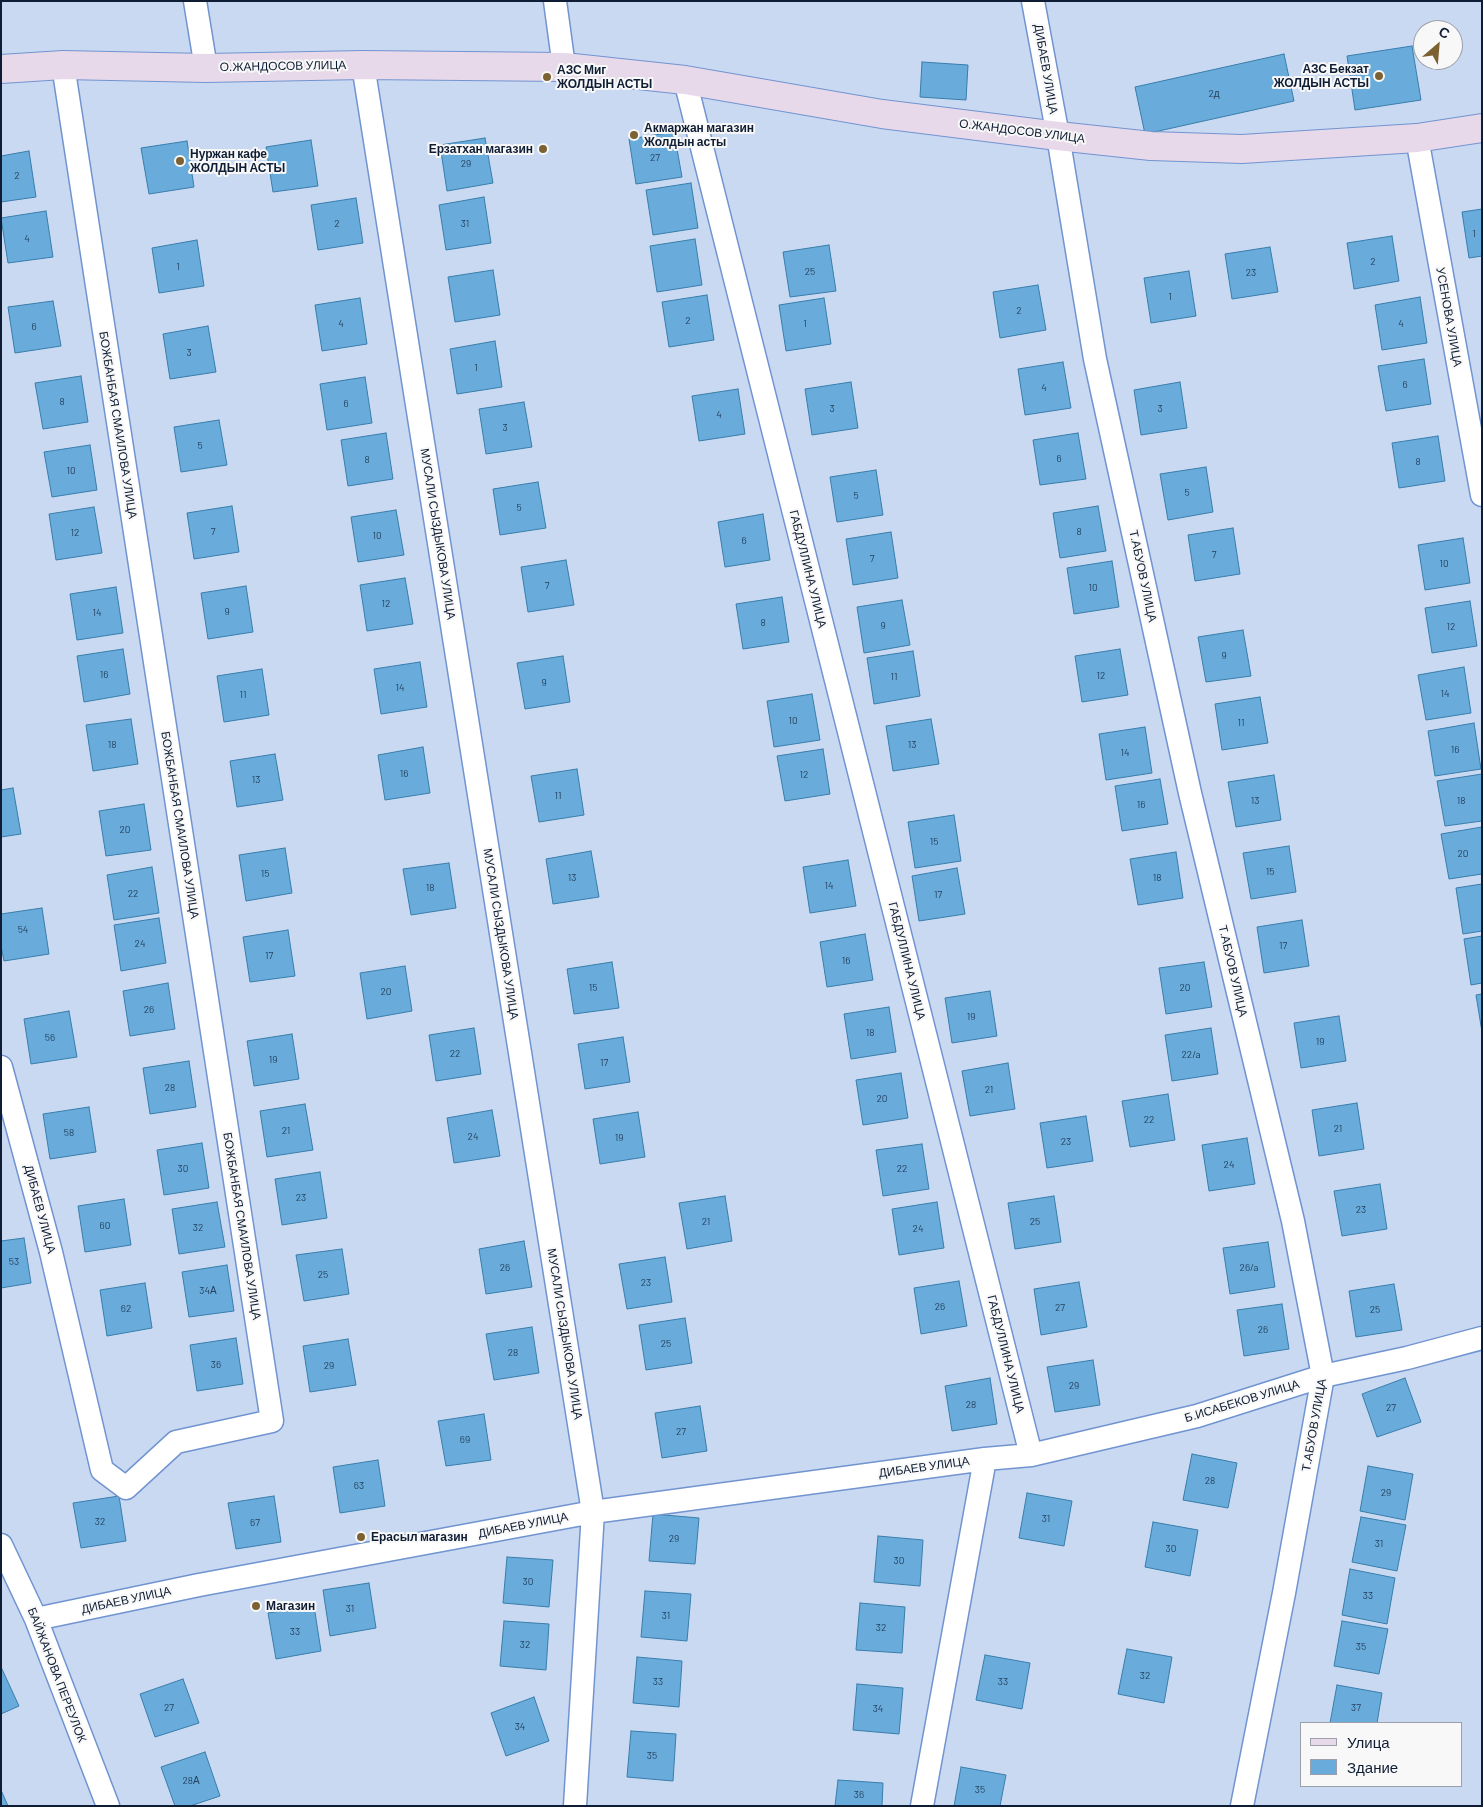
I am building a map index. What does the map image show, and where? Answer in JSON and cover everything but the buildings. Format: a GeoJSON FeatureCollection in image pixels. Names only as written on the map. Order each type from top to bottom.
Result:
{"type":"FeatureCollection","features":[{"type":"Feature","properties":{"kind":"main road","name":"О.ЖАНДОСОВ УЛИЦА"},"geometry":{"type":"LineString","coordinates":[[1,69],[63,65],[206,68],[363,65],[564,67],[686,80],[882,114],[1151,146],[1242,149],[1417,138],[1482,128]]}},
{"type":"Feature","properties":{"kind":"street"},"geometry":{"type":"LineString","coordinates":[[195,1],[206,68]]}},
{"type":"Feature","properties":{"kind":"street"},"geometry":{"type":"LineString","coordinates":[[555,1],[564,67]]}},
{"type":"Feature","properties":{"kind":"street","name":"ДИБАЕВ УЛИЦА"},"geometry":{"type":"LineString","coordinates":[[1033,1],[1058,136]]}},
{"type":"Feature","properties":{"kind":"street","name":"БОЖБАНБАЯ СМАИЛОВА УЛИЦА"},"geometry":{"type":"LineString","coordinates":[[63,65],[272,1421],[176,1442],[126,1488]]}},
{"type":"Feature","properties":{"kind":"street","name":"МУСАЛИ СЫЗДЫКОВА УЛИЦА"},"geometry":{"type":"LineString","coordinates":[[363,65],[593,1512],[575,1806]]}},
{"type":"Feature","properties":{"kind":"street","name":"ГАБДУЛЛИНА УЛИЦА"},"geometry":{"type":"LineString","coordinates":[[686,80],[1031,1456]]}},
{"type":"Feature","properties":{"kind":"street","name":"Т.АБУОВ УЛИЦА"},"geometry":{"type":"LineString","coordinates":[[1058,136],[1095,359],[1190,793],[1292,1221],[1324,1376],[1242,1806]]}},
{"type":"Feature","properties":{"kind":"street","name":"УСЕНОВА УЛИЦА"},"geometry":{"type":"LineString","coordinates":[[1417,138],[1482,495]]}},
{"type":"Feature","properties":{"kind":"street","name":"ДИБАЕВ УЛИЦА"},"geometry":{"type":"LineString","coordinates":[[1,1067],[51,1252],[102,1470],[126,1488]]}},
{"type":"Feature","properties":{"kind":"street","name":"Б.ИСАБЕКОВ УЛИЦА"},"geometry":{"type":"LineString","coordinates":[[1031,1456],[1197,1416],[1324,1376],[1407,1358],[1482,1338]]}},
{"type":"Feature","properties":{"kind":"street"},"geometry":{"type":"LineString","coordinates":[[922,1806],[986,1459],[1031,1456]]}},
{"type":"Feature","properties":{"kind":"street","name":"ДИБАЕВ УЛИЦА"},"geometry":{"type":"LineString","coordinates":[[36,1619],[199,1585],[593,1512],[986,1459]]}},
{"type":"Feature","properties":{"kind":"street","name":"БАЙЖАНОВА ПЕРЕУЛОК"},"geometry":{"type":"LineString","coordinates":[[1,1545],[36,1619],[108,1806]]}},
{"type":"Feature","properties":{"kind":"place","name":"АЗС Бекзат ЖОЛДЫН АСТЫ"},"geometry":{"type":"Point","coordinates":[1379,76]}},
{"type":"Feature","properties":{"kind":"place","name":"АЗС Миг ЖОЛДЫН АСТЫ"},"geometry":{"type":"Point","coordinates":[547,77]}},
{"type":"Feature","properties":{"kind":"place","name":"Акмаржан магазин Жолдын асты"},"geometry":{"type":"Point","coordinates":[634,135]}},
{"type":"Feature","properties":{"kind":"place","name":"Ерзатхан магазин"},"geometry":{"type":"Point","coordinates":[543,149]}},
{"type":"Feature","properties":{"kind":"place","name":"Нуржан кафе ЖОЛДЫН АСТЫ"},"geometry":{"type":"Point","coordinates":[180,161]}},
{"type":"Feature","properties":{"kind":"place","name":"Ерасыл магазин"},"geometry":{"type":"Point","coordinates":[361,1537]}},
{"type":"Feature","properties":{"kind":"place","name":"Магазин"},"geometry":{"type":"Point","coordinates":[256,1606]}}]}
